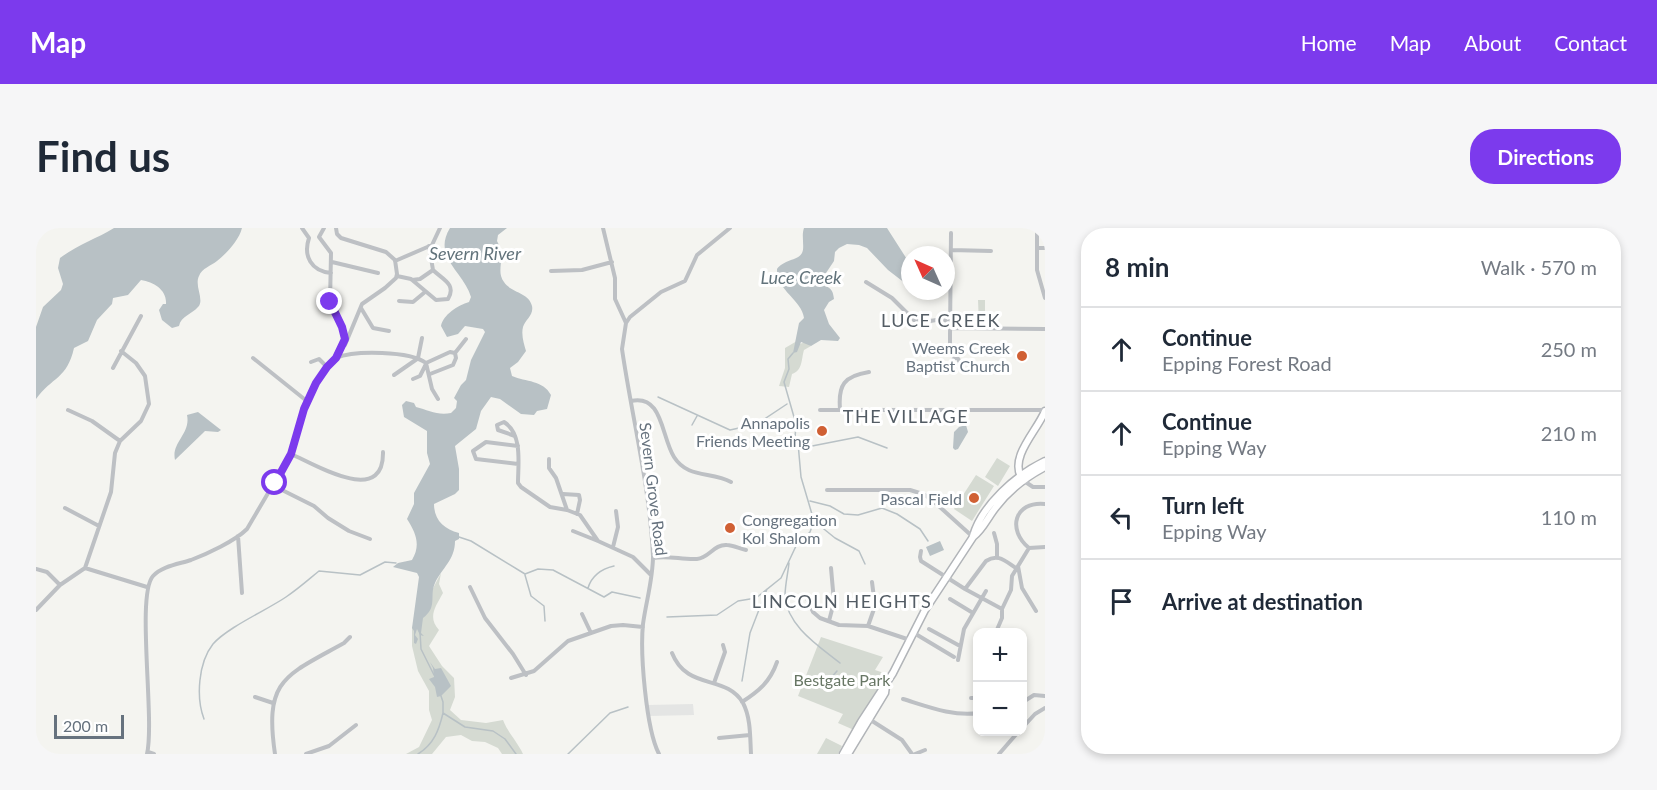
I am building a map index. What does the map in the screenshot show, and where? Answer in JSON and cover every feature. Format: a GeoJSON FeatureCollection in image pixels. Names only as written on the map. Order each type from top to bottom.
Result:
{"type":"FeatureCollection","features":[{"type":"Feature","properties":{"kind":"main road"},"geometry":{"type":"LineString","coordinates":[[1022,478],[1017,470],[1020,456],[1045,411]]}},
{"type":"Feature","properties":{"kind":"main road"},"geometry":{"type":"LineString","coordinates":[[843,754],[886,685],[933,597],[973,537],[976,527],[995,501],[1045,461]]}},
{"type":"Feature","properties":{"kind":"main road"},"geometry":{"type":"LineString","coordinates":[[1022,478],[1045,467]]}},
{"type":"Feature","properties":{"kind":"main road"},"geometry":{"type":"LineString","coordinates":[[848,754],[856,734],[885,693],[886,685]]}},
{"type":"Feature","properties":{"kind":"street"},"geometry":{"type":"LineString","coordinates":[[302,228],[309,238],[306,246],[308,260],[319,271],[331,273]]}},
{"type":"Feature","properties":{"kind":"street"},"geometry":{"type":"LineString","coordinates":[[324,228],[319,239],[330,251],[332,262],[330,304],[345,336],[341,350]]}},
{"type":"Feature","properties":{"kind":"street"},"geometry":{"type":"LineString","coordinates":[[336,228],[341,238],[381,250],[395,261],[397,276]]}},
{"type":"Feature","properties":{"kind":"street"},"geometry":{"type":"LineString","coordinates":[[395,261],[434,243],[440,228]]}},
{"type":"Feature","properties":{"kind":"street"},"geometry":{"type":"LineString","coordinates":[[626,323],[630,317],[661,292],[685,281],[697,255],[730,228]]}},
{"type":"Feature","properties":{"kind":"street"},"geometry":{"type":"LineString","coordinates":[[1037,228],[1037,270],[1045,298]]}},
{"type":"Feature","properties":{"kind":"street","name":"Severn Grove Road"},"geometry":{"type":"LineString","coordinates":[[603,229],[615,278],[615,298],[626,323],[622,349],[643,477],[653,558],[643,627],[648,714],[654,742],[660,754]]}},
{"type":"Feature","properties":{"kind":"street"},"geometry":{"type":"LineString","coordinates":[[951,233],[951,246]]}},
{"type":"Feature","properties":{"kind":"street"},"geometry":{"type":"LineString","coordinates":[[412,280],[437,300],[447,300],[450,296],[451,290],[448,283],[433,270],[429,246]]}},
{"type":"Feature","properties":{"kind":"street"},"geometry":{"type":"LineString","coordinates":[[1037,248],[1045,248]]}},
{"type":"Feature","properties":{"kind":"street"},"geometry":{"type":"LineString","coordinates":[[955,250],[991,251]]}},
{"type":"Feature","properties":{"kind":"street"},"geometry":{"type":"LineString","coordinates":[[332,262],[378,273]]}},
{"type":"Feature","properties":{"kind":"street"},"geometry":{"type":"LineString","coordinates":[[551,271],[582,270],[612,262]]}},
{"type":"Feature","properties":{"kind":"street"},"geometry":{"type":"LineString","coordinates":[[397,276],[412,280],[420,279],[433,270]]}},
{"type":"Feature","properties":{"kind":"street"},"geometry":{"type":"LineString","coordinates":[[154,754],[148,753],[147,587],[153,576],[165,568],[192,559],[238,536],[247,529],[291,454],[299,423],[316,383],[351,334],[360,307],[369,298],[386,288],[397,276]]}},
{"type":"Feature","properties":{"kind":"street"},"geometry":{"type":"LineString","coordinates":[[866,282],[892,298],[914,320],[943,320],[950,317]]}},
{"type":"Feature","properties":{"kind":"street"},"geometry":{"type":"LineString","coordinates":[[399,301],[413,302],[425,292]]}},
{"type":"Feature","properties":{"kind":"street"},"geometry":{"type":"LineString","coordinates":[[950,300],[950,345],[955,358]]}},
{"type":"Feature","properties":{"kind":"street"},"geometry":{"type":"LineString","coordinates":[[360,307],[373,328],[389,331]]}},
{"type":"Feature","properties":{"kind":"street"},"geometry":{"type":"LineString","coordinates":[[113,368],[141,316]]}},
{"type":"Feature","properties":{"kind":"street"},"geometry":{"type":"LineString","coordinates":[[943,320],[951,326],[1045,329]]}},
{"type":"Feature","properties":{"kind":"street"},"geometry":{"type":"LineString","coordinates":[[394,375],[418,358],[422,338]]}},
{"type":"Feature","properties":{"kind":"street"},"geometry":{"type":"LineString","coordinates":[[430,374],[453,365],[456,358],[455,353],[466,339]]}},
{"type":"Feature","properties":{"kind":"street"},"geometry":{"type":"LineString","coordinates":[[36,610],[60,585],[85,568],[111,492],[115,453],[120,441],[141,421],[149,404],[146,376],[136,363],[121,351]]}},
{"type":"Feature","properties":{"kind":"street"},"geometry":{"type":"LineString","coordinates":[[336,358],[371,352],[418,358],[426,363],[432,390],[438,399]]}},
{"type":"Feature","properties":{"kind":"street"},"geometry":{"type":"LineString","coordinates":[[413,379],[419,377],[426,363],[450,352],[455,353]]}},
{"type":"Feature","properties":{"kind":"street"},"geometry":{"type":"LineString","coordinates":[[253,358],[308,402]]}},
{"type":"Feature","properties":{"kind":"street"},"geometry":{"type":"LineString","coordinates":[[311,362],[319,359],[327,367]]}},
{"type":"Feature","properties":{"kind":"street"},"geometry":{"type":"LineString","coordinates":[[840,409],[840,394],[844,382],[854,375],[869,372]]}},
{"type":"Feature","properties":{"kind":"street"},"geometry":{"type":"LineString","coordinates":[[631,400],[643,399],[653,405],[671,452],[684,468],[694,474],[722,477],[731,482]]}},
{"type":"Feature","properties":{"kind":"street"},"geometry":{"type":"LineString","coordinates":[[68,410],[92,421],[120,441]]}},
{"type":"Feature","properties":{"kind":"street"},"geometry":{"type":"LineString","coordinates":[[820,410],[1045,411]]}},
{"type":"Feature","properties":{"kind":"street"},"geometry":{"type":"LineString","coordinates":[[515,436],[498,430],[497,425],[500,422],[508,424],[515,436],[518,446],[518,483],[521,487],[550,507],[577,514],[598,541]]}},
{"type":"Feature","properties":{"kind":"street"},"geometry":{"type":"LineString","coordinates":[[518,446],[486,442],[473,451],[476,459],[518,464]]}},
{"type":"Feature","properties":{"kind":"street"},"geometry":{"type":"LineString","coordinates":[[291,454],[322,469],[360,481],[369,480],[382,466],[383,452]]}},
{"type":"Feature","properties":{"kind":"street"},"geometry":{"type":"LineString","coordinates":[[549,459],[549,468],[563,494],[567,510]]}},
{"type":"Feature","properties":{"kind":"street"},"geometry":{"type":"LineString","coordinates":[[1022,478],[1033,487],[1045,488]]}},
{"type":"Feature","properties":{"kind":"street"},"geometry":{"type":"LineString","coordinates":[[274,486],[314,506],[349,531],[370,539]]}},
{"type":"Feature","properties":{"kind":"street"},"geometry":{"type":"LineString","coordinates":[[827,490],[910,490],[923,494],[973,537]]}},
{"type":"Feature","properties":{"kind":"street"},"geometry":{"type":"LineString","coordinates":[[563,494],[579,495],[577,514]]}},
{"type":"Feature","properties":{"kind":"street"},"geometry":{"type":"LineString","coordinates":[[1029,548],[1017,532],[1015,522],[1022,510],[1033,504],[1045,504]]}},
{"type":"Feature","properties":{"kind":"street"},"geometry":{"type":"LineString","coordinates":[[65,508],[99,526]]}},
{"type":"Feature","properties":{"kind":"street"},"geometry":{"type":"LineString","coordinates":[[613,547],[618,527],[616,511]]}},
{"type":"Feature","properties":{"kind":"street"},"geometry":{"type":"LineString","coordinates":[[573,531],[633,557],[651,576]]}},
{"type":"Feature","properties":{"kind":"street"},"geometry":{"type":"LineString","coordinates":[[994,533],[997,556]]}},
{"type":"Feature","properties":{"kind":"street"},"geometry":{"type":"LineString","coordinates":[[238,536],[242,593]]}},
{"type":"Feature","properties":{"kind":"street"},"geometry":{"type":"LineString","coordinates":[[653,558],[664,556],[695,559],[704,557],[717,547],[726,545],[746,550]]}},
{"type":"Feature","properties":{"kind":"street"},"geometry":{"type":"LineString","coordinates":[[1029,548],[1045,547]]}},
{"type":"Feature","properties":{"kind":"street"},"geometry":{"type":"LineString","coordinates":[[998,628],[1002,618],[1002,609],[1011,590],[1012,576],[1029,548]]}},
{"type":"Feature","properties":{"kind":"street"},"geometry":{"type":"LineString","coordinates":[[921,551],[921,561],[946,578],[1002,609]]}},
{"type":"Feature","properties":{"kind":"street"},"geometry":{"type":"LineString","coordinates":[[997,556],[1017,567],[1022,588],[1036,611]]}},
{"type":"Feature","properties":{"kind":"street"},"geometry":{"type":"LineString","coordinates":[[965,589],[986,561],[997,556]]}},
{"type":"Feature","properties":{"kind":"street"},"geometry":{"type":"LineString","coordinates":[[36,568],[47,572],[60,585]]}},
{"type":"Feature","properties":{"kind":"street"},"geometry":{"type":"LineString","coordinates":[[85,568],[147,587]]}},
{"type":"Feature","properties":{"kind":"street"},"geometry":{"type":"LineString","coordinates":[[829,621],[834,602],[831,568]]}},
{"type":"Feature","properties":{"kind":"street"},"geometry":{"type":"LineString","coordinates":[[868,626],[876,606],[872,582]]}},
{"type":"Feature","properties":{"kind":"street"},"geometry":{"type":"LineString","coordinates":[[470,587],[485,618],[526,675]]}},
{"type":"Feature","properties":{"kind":"street"},"geometry":{"type":"LineString","coordinates":[[914,633],[956,659],[964,629],[986,591]]}},
{"type":"Feature","properties":{"kind":"street"},"geometry":{"type":"LineString","coordinates":[[805,594],[813,612],[820,618],[852,627],[868,626],[910,640]]}},
{"type":"Feature","properties":{"kind":"street"},"geometry":{"type":"LineString","coordinates":[[950,599],[973,613]]}},
{"type":"Feature","properties":{"kind":"street"},"geometry":{"type":"LineString","coordinates":[[582,614],[591,633]]}},
{"type":"Feature","properties":{"kind":"street"},"geometry":{"type":"LineString","coordinates":[[512,678],[534,672],[568,641],[611,626],[643,627]]}},
{"type":"Feature","properties":{"kind":"street"},"geometry":{"type":"LineString","coordinates":[[929,629],[960,646]]}},
{"type":"Feature","properties":{"kind":"street"},"geometry":{"type":"LineString","coordinates":[[275,754],[271,720],[273,703],[280,688],[295,670],[344,644],[350,637]]}},
{"type":"Feature","properties":{"kind":"street"},"geometry":{"type":"LineString","coordinates":[[714,683],[725,652],[723,645]]}},
{"type":"Feature","properties":{"kind":"street"},"geometry":{"type":"LineString","coordinates":[[672,653],[680,669],[697,680],[714,683],[730,691],[742,702],[748,717],[751,754]]}},
{"type":"Feature","properties":{"kind":"street"},"geometry":{"type":"LineString","coordinates":[[742,702],[769,681],[777,662]]}},
{"type":"Feature","properties":{"kind":"street"},"geometry":{"type":"LineString","coordinates":[[1027,699],[1034,695],[1045,696]]}},
{"type":"Feature","properties":{"kind":"street"},"geometry":{"type":"LineString","coordinates":[[255,697],[273,703]]}},
{"type":"Feature","properties":{"kind":"street"},"geometry":{"type":"LineString","coordinates":[[903,699],[936,709],[973,714]]}},
{"type":"Feature","properties":{"kind":"street"},"geometry":{"type":"LineString","coordinates":[[1027,723],[1045,708]]}},
{"type":"Feature","properties":{"kind":"street"},"geometry":{"type":"LineString","coordinates":[[868,719],[902,740],[913,754],[925,750]]}},
{"type":"Feature","properties":{"kind":"street"},"geometry":{"type":"LineString","coordinates":[[306,754],[329,746],[356,725]]}},
{"type":"Feature","properties":{"kind":"street"},"geometry":{"type":"LineString","coordinates":[[719,738],[750,735]]}},
{"type":"Feature","properties":{"kind":"street"},"geometry":{"type":"LineString","coordinates":[[999,754],[1015,736]]}},
{"type":"Feature","properties":{"kind":"shaded area"},"geometry":{"type":"Polygon","coordinates":[[[693,704],[694,715],[649,716],[648,705],[693,704]]]}},
{"type":"Feature","properties":{"kind":"green space"},"geometry":{"type":"Polygon","coordinates":[[[978,300],[985,300],[985,325],[979,325],[978,300]]]}},
{"type":"Feature","properties":{"kind":"green space"},"geometry":{"type":"Polygon","coordinates":[[[797,341],[796,345],[806,342],[811,346],[804,350],[800,367],[792,374],[789,387],[779,386],[785,368],[785,348],[797,341]]]}},
{"type":"Feature","properties":{"kind":"green space"},"geometry":{"type":"Polygon","coordinates":[[[997,458],[1010,466],[998,486],[985,477],[997,458]]]}},
{"type":"Feature","properties":{"kind":"green space","name":"Pascal Field"},"geometry":{"type":"Polygon","coordinates":[[[976,475],[994,486],[972,521],[954,509],[976,475]]]}},
{"type":"Feature","properties":{"kind":"green space"},"geometry":{"type":"Polygon","coordinates":[[[441,573],[439,584],[443,593],[433,616],[439,630],[429,646],[442,666],[454,678],[455,697],[450,710],[461,720],[486,723],[503,720],[523,754],[502,754],[498,748],[485,742],[472,741],[461,735],[446,737],[432,754],[406,754],[419,747],[432,720],[429,710],[429,691],[418,671],[412,646],[412,628],[441,573]]]}},
{"type":"Feature","properties":{"kind":"green space","name":"Bestgate Park"},"geometry":{"type":"Polygon","coordinates":[[[821,637],[883,657],[875,670],[887,674],[854,730],[838,723],[843,714],[798,696],[821,637]]]}},
{"type":"Feature","properties":{"kind":"green space"},"geometry":{"type":"Polygon","coordinates":[[[826,738],[842,746],[838,754],[817,754],[826,738]]]}},
{"type":"Feature","properties":{"kind":"water"},"geometry":{"type":"Polygon","coordinates":[[[114,228],[242,228],[229,250],[200,273],[198,284],[200,304],[182,320],[179,326],[172,328],[162,320],[159,310],[163,304],[166,304],[166,299],[162,291],[155,285],[141,280],[128,295],[113,298],[112,304],[97,320],[88,341],[74,348],[63,372],[36,399],[36,327],[43,307],[61,290],[63,284],[58,268],[60,258],[114,228]]]}},
{"type":"Feature","properties":{"kind":"water","name":"Severn River"},"geometry":{"type":"Polygon","coordinates":[[[450,228],[507,228],[498,235],[497,241],[501,253],[502,277],[507,286],[527,298],[532,306],[531,315],[522,330],[526,351],[510,368],[512,376],[539,384],[551,395],[547,409],[537,411],[534,415],[521,414],[500,399],[491,397],[481,411],[476,429],[455,446],[459,469],[459,490],[434,504],[434,510],[444,526],[459,533],[459,539],[455,541],[451,559],[435,583],[432,606],[423,618],[421,633],[424,636],[420,635],[417,629],[416,644],[412,628],[419,577],[417,573],[393,567],[398,563],[412,560],[415,555],[416,539],[407,519],[414,504],[414,493],[430,464],[427,453],[427,431],[404,417],[402,405],[406,401],[433,412],[451,413],[456,408],[457,401],[454,398],[466,380],[471,360],[485,332],[483,329],[465,326],[458,334],[447,337],[441,326],[448,314],[460,305],[469,302],[471,297],[447,256],[445,238],[450,228]]]}},
{"type":"Feature","properties":{"kind":"water","name":"Luce Creek"},"geometry":{"type":"Polygon","coordinates":[[[804,228],[887,228],[901,250],[901,280],[867,248],[847,244],[839,248],[835,252],[834,261],[822,279],[825,286],[832,291],[834,299],[824,310],[829,324],[840,338],[838,341],[821,340],[811,346],[801,342],[797,352],[793,353],[799,323],[804,318],[799,306],[781,283],[777,269],[802,253],[804,228]]]}},
{"type":"Feature","properties":{"kind":"water"},"geometry":{"type":"Polygon","coordinates":[[[198,412],[221,430],[218,432],[205,431],[175,460],[176,448],[186,428],[187,415],[198,412]]]}},
{"type":"Feature","properties":{"kind":"water"},"geometry":{"type":"Polygon","coordinates":[[[966,425],[968,432],[958,449],[955,450],[953,448],[954,432],[966,425]]]}},
{"type":"Feature","properties":{"kind":"water"},"geometry":{"type":"Polygon","coordinates":[[[940,541],[944,550],[930,556],[926,547],[940,541]]]}},
{"type":"Feature","properties":{"kind":"water"},"geometry":{"type":"Polygon","coordinates":[[[430,662],[435,669],[441,668],[451,686],[441,696],[437,697],[435,687],[429,679],[434,677],[430,662]]]}},
{"type":"Feature","properties":{"kind":"waterway","name":"Luce Creek"},"geometry":{"type":"LineString","coordinates":[[667,617],[717,615],[738,601],[756,598],[781,578],[796,546],[810,532],[814,521],[801,477],[798,443],[795,438],[796,424],[784,382],[789,369],[788,359],[793,353]]}},
{"type":"Feature","properties":{"kind":"waterway","name":"Luce Creek"},"geometry":{"type":"LineString","coordinates":[[658,397],[730,430],[757,424],[787,404]]}},
{"type":"Feature","properties":{"kind":"waterway"},"geometry":{"type":"LineString","coordinates":[[692,425],[697,416]]}},
{"type":"Feature","properties":{"kind":"waterway"},"geometry":{"type":"LineString","coordinates":[[798,443],[812,446],[858,437],[887,448]]}},
{"type":"Feature","properties":{"kind":"waterway","name":"Luce Creek"},"geometry":{"type":"LineString","coordinates":[[810,501],[830,506],[844,514],[858,515],[882,508],[897,514],[920,529],[928,541]]}},
{"type":"Feature","properties":{"kind":"waterway"},"geometry":{"type":"LineString","coordinates":[[814,521],[835,538],[859,551],[865,564]]}},
{"type":"Feature","properties":{"kind":"waterway"},"geometry":{"type":"LineString","coordinates":[[459,537],[471,541],[525,574],[538,569],[553,570],[604,597],[612,592],[640,598]]}},
{"type":"Feature","properties":{"kind":"waterway"},"geometry":{"type":"LineString","coordinates":[[204,719],[199,691],[201,671],[208,652],[220,638],[286,597],[319,571],[360,575],[385,562],[396,563]]}},
{"type":"Feature","properties":{"kind":"waterway","name":"Luce Creek"},"geometry":{"type":"LineString","coordinates":[[789,563],[785,596],[791,617],[805,634],[840,663]]}},
{"type":"Feature","properties":{"kind":"waterway"},"geometry":{"type":"LineString","coordinates":[[588,588],[598,573],[614,566]]}},
{"type":"Feature","properties":{"kind":"waterway"},"geometry":{"type":"LineString","coordinates":[[525,575],[531,596],[544,606],[545,621]]}},
{"type":"Feature","properties":{"kind":"waterway"},"geometry":{"type":"LineString","coordinates":[[742,681],[750,633],[767,589]]}},
{"type":"Feature","properties":{"kind":"waterway"},"geometry":{"type":"LineString","coordinates":[[420,632],[421,649],[434,675]]}},
{"type":"Feature","properties":{"kind":"waterway"},"geometry":{"type":"LineString","coordinates":[[822,688],[837,671]]}},
{"type":"Feature","properties":{"kind":"waterway"},"geometry":{"type":"LineString","coordinates":[[441,696],[443,713],[465,727],[493,731],[505,739],[516,754]]}},
{"type":"Feature","properties":{"kind":"waterway"},"geometry":{"type":"LineString","coordinates":[[568,754],[610,713],[628,707]]}},
{"type":"Feature","properties":{"kind":"waterway"},"geometry":{"type":"LineString","coordinates":[[418,754],[435,736],[443,713]]}},
{"type":"Feature","properties":{"kind":"place","name":"Weems Creek Baptist Church"},"geometry":{"type":"Point","coordinates":[1022,356]}},
{"type":"Feature","properties":{"kind":"place","name":"Annapolis Friends Meeting"},"geometry":{"type":"Point","coordinates":[822,431]}},
{"type":"Feature","properties":{"kind":"place","name":"Pascal Field"},"geometry":{"type":"Point","coordinates":[974,498]}},
{"type":"Feature","properties":{"kind":"place","name":"Congregation Kol Shalom"},"geometry":{"type":"Point","coordinates":[730,528]}},
{"type":"Feature","properties":{"kind":"district","name":"LUCE CREEK"},"geometry":{"type":"Point","coordinates":[941,320]}},
{"type":"Feature","properties":{"kind":"district","name":"THE VILLAGE"},"geometry":{"type":"Point","coordinates":[906,416]}},
{"type":"Feature","properties":{"kind":"district","name":"LINCOLN HEIGHTS"},"geometry":{"type":"Point","coordinates":[842,601]}},
{"type":"Feature","properties":{"kind":"route"},"geometry":{"type":"LineString","coordinates":[[275,483],[291,454],[299,423],[316,383],[336,358],[345,339],[330,302]]}}]}
